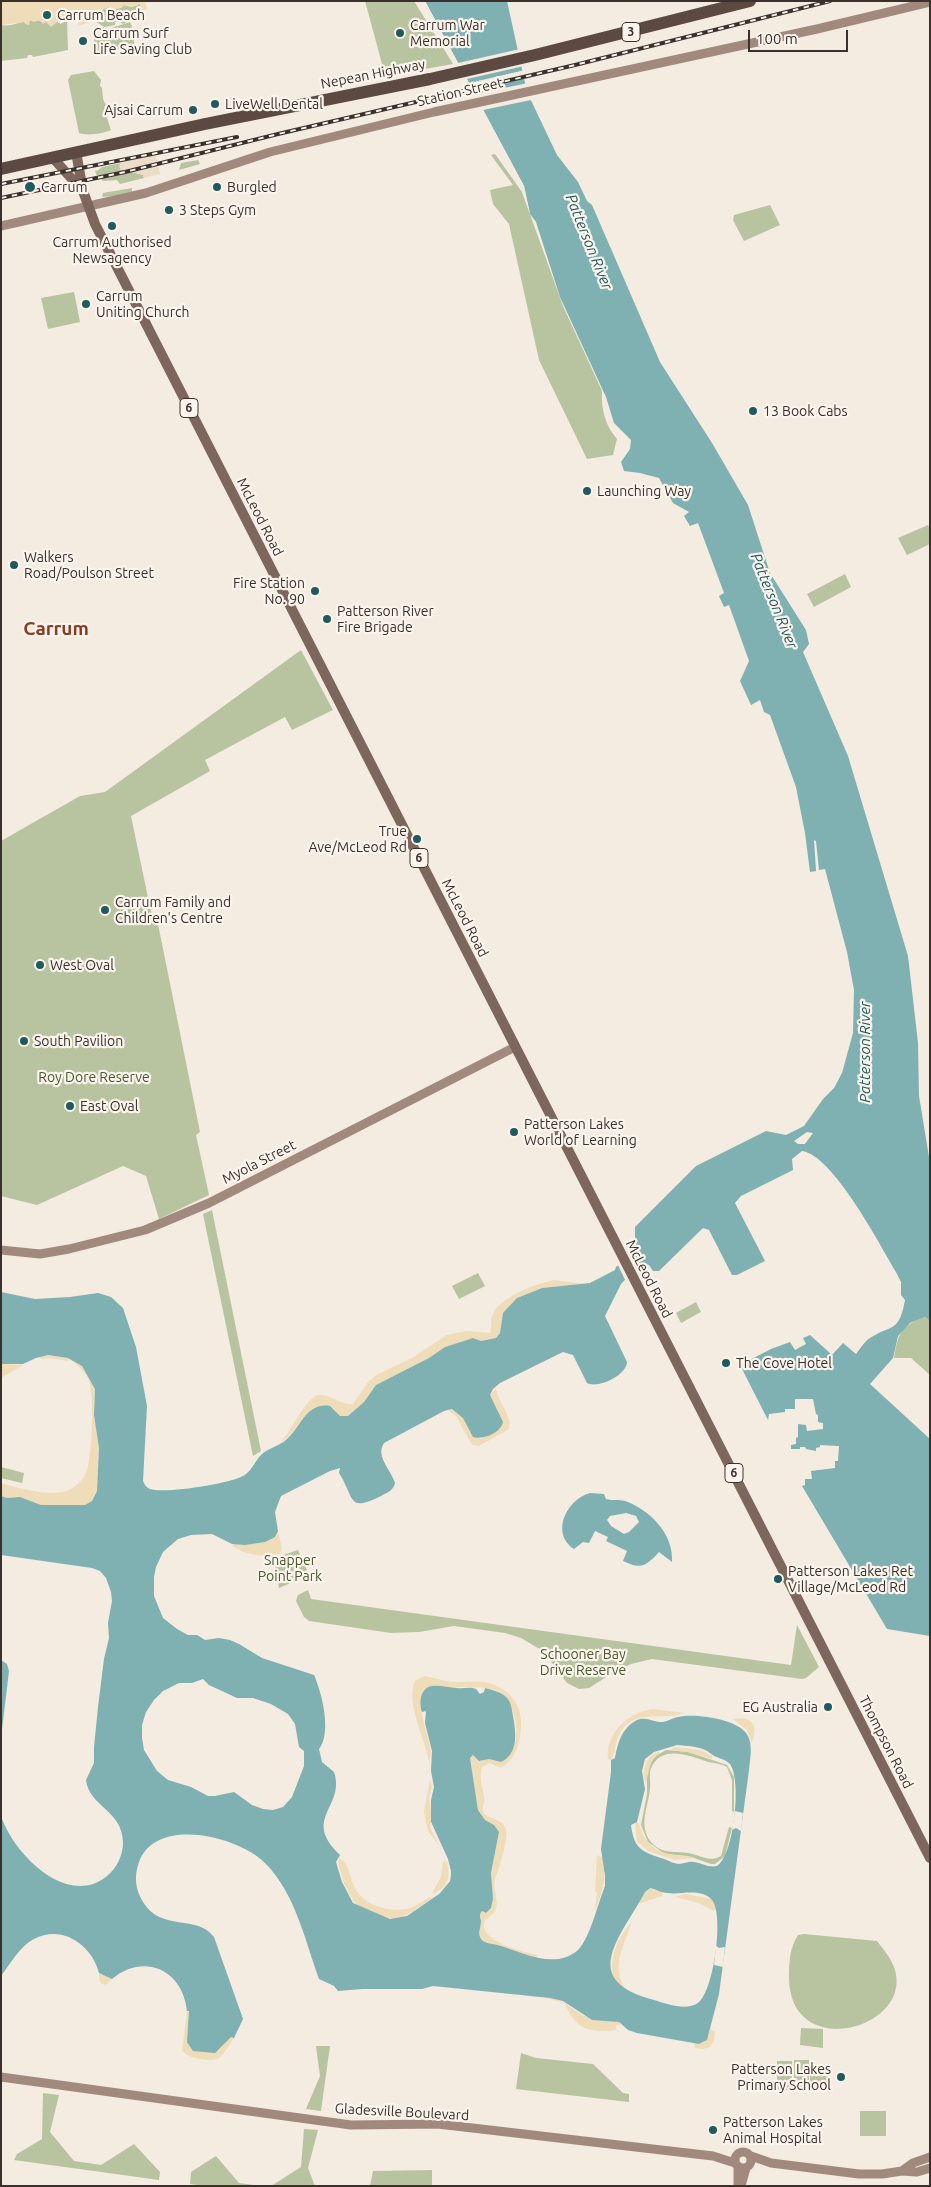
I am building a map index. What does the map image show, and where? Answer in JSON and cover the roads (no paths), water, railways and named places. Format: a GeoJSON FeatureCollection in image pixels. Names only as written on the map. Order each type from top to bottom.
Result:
{"type":"FeatureCollection","features":[{"type":"Feature","properties":{"kind":"highway","name":"Nepean Highway"},"geometry":{"type":"LineString","coordinates":[[1,168],[530,56],[750,1]]}},
{"type":"Feature","properties":{"kind":"main road","name":"McLeod Road"},"geometry":{"type":"LineString","coordinates":[[76,152],[83,191],[99,232],[831,1664]]}},
{"type":"Feature","properties":{"kind":"main road"},"geometry":{"type":"LineString","coordinates":[[52,158],[83,191]]}},
{"type":"Feature","properties":{"kind":"main road","name":"Thompson Road"},"geometry":{"type":"LineString","coordinates":[[831,1664],[930,1858]]}},
{"type":"Feature","properties":{"kind":"street","name":"Station Street"},"geometry":{"type":"LineString","coordinates":[[1,226],[172,186],[270,152],[461,106],[817,30],[930,2]]}},
{"type":"Feature","properties":{"kind":"street","name":"Myola Street"},"geometry":{"type":"LineString","coordinates":[[1,1250],[40,1254],[157,1226],[220,1198],[515,1047]]}},
{"type":"Feature","properties":{"kind":"street","name":"Gladesville Boulevard"},"geometry":{"type":"LineString","coordinates":[[1,2077],[351,2125],[438,2124],[713,2156],[741,2163],[771,2163],[859,2174],[916,2172],[930,2168]]}},
{"type":"Feature","properties":{"kind":"street","name":"Gladesville Boulevard"},"geometry":{"type":"LineString","coordinates":[[741,2163],[743,2151],[771,2163]]}},
{"type":"Feature","properties":{"kind":"street"},"geometry":{"type":"LineString","coordinates":[[740,2186],[741,2163],[752,2161],[751,2156]]}},
{"type":"Feature","properties":{"kind":"street","name":"Gladesville Boulevard"},"geometry":{"type":"LineString","coordinates":[[902,2171],[913,2163],[930,2157]]}},
{"type":"Feature","properties":{"kind":"water","name":"Patterson River"},"geometry":{"type":"Polygon","coordinates":[[[425,1],[507,1],[527,92],[557,155],[578,182],[587,201],[592,205],[660,362],[712,443],[748,505],[770,573],[806,630],[809,644],[803,652],[848,756],[908,956],[918,1043],[919,1096],[930,1163],[930,1321],[925,1317],[910,1323],[898,1336],[893,1358],[870,1384],[930,1439],[930,1636],[887,1629],[802,1486],[805,1485],[805,1479],[812,1479],[811,1471],[835,1468],[835,1461],[838,1461],[839,1446],[820,1445],[820,1447],[816,1448],[816,1451],[806,1449],[805,1447],[791,1449],[791,1445],[796,1444],[796,1438],[798,1437],[798,1424],[806,1425],[807,1431],[823,1429],[823,1423],[818,1422],[813,1399],[795,1399],[795,1409],[785,1409],[785,1412],[769,1414],[768,1420],[740,1365],[771,1349],[790,1342],[795,1350],[806,1344],[803,1338],[810,1335],[832,1355],[843,1343],[856,1354],[868,1339],[894,1326],[903,1311],[905,1300],[901,1295],[901,1282],[855,1203],[828,1168],[814,1156],[802,1151],[792,1159],[793,1170],[741,1196],[735,1203],[765,1261],[737,1275],[732,1275],[709,1230],[703,1228],[659,1271],[653,1271],[649,1265],[640,1264],[621,1284],[605,1316],[627,1362],[622,1372],[611,1380],[598,1384],[587,1383],[573,1355],[563,1352],[500,1383],[493,1389],[490,1395],[503,1422],[502,1426],[491,1435],[473,1437],[463,1418],[452,1409],[444,1411],[384,1443],[381,1453],[395,1483],[392,1490],[370,1501],[357,1503],[350,1496],[339,1473],[340,1468],[330,1471],[281,1496],[275,1512],[278,1531],[275,1537],[265,1542],[245,1545],[232,1544],[212,1534],[191,1535],[178,1539],[163,1552],[156,1567],[154,1577],[154,1596],[163,1618],[177,1629],[188,1635],[197,1635],[205,1640],[219,1638],[230,1640],[262,1658],[314,1675],[323,1702],[325,1723],[323,1742],[319,1749],[322,1762],[334,1772],[336,1784],[335,1795],[324,1822],[324,1831],[329,1842],[340,1855],[336,1862],[342,1882],[353,1903],[390,1919],[407,1916],[439,1894],[450,1881],[451,1872],[448,1859],[431,1822],[431,1800],[434,1787],[431,1771],[432,1751],[425,1723],[426,1711],[422,1712],[421,1708],[421,1696],[428,1687],[438,1686],[471,1688],[476,1689],[480,1694],[484,1692],[485,1688],[505,1696],[511,1706],[515,1729],[515,1742],[511,1753],[501,1762],[489,1759],[479,1761],[473,1755],[470,1758],[478,1810],[485,1820],[494,1825],[499,1832],[491,1873],[493,1899],[491,1908],[486,1913],[482,1911],[480,1914],[479,1935],[485,1942],[538,1958],[559,1959],[569,1956],[582,1945],[590,1929],[605,1886],[601,1849],[611,1760],[615,1758],[619,1741],[624,1731],[632,1723],[641,1719],[663,1722],[685,1716],[727,1721],[743,1730],[748,1736],[751,1753],[719,1994],[707,2040],[699,2044],[637,2033],[628,2030],[619,2022],[592,2020],[563,2001],[550,1998],[433,1986],[422,1989],[338,1991],[334,1986],[319,1979],[292,1903],[284,1888],[265,1863],[253,1853],[218,1839],[198,1835],[179,1835],[162,1839],[148,1848],[137,1867],[136,1882],[138,1892],[143,1902],[159,1917],[198,1926],[207,1930],[214,1937],[243,2019],[234,2038],[231,2037],[215,2053],[193,2051],[187,2042],[189,2011],[187,2011],[184,1997],[178,1985],[170,1976],[160,1970],[149,1966],[137,1967],[124,1971],[112,1979],[99,1973],[90,1954],[83,1946],[65,1936],[55,1934],[45,1935],[29,1942],[16,1955],[1,1976],[1,1816],[7,1831],[29,1860],[59,1881],[75,1886],[91,1884],[107,1876],[119,1861],[123,1843],[122,1832],[118,1823],[93,1797],[88,1789],[86,1780],[94,1763],[98,1707],[104,1659],[109,1638],[108,1623],[112,1601],[106,1578],[100,1571],[92,1568],[1,1555],[1,1496],[7,1498],[20,1497],[41,1505],[85,1505],[92,1501],[97,1491],[99,1448],[94,1415],[95,1389],[82,1366],[68,1358],[48,1355],[23,1364],[1,1364],[1,1292],[35,1299],[98,1293],[111,1297],[123,1308],[136,1347],[147,1406],[143,1481],[145,1485],[150,1489],[168,1490],[196,1488],[233,1480],[248,1472],[264,1453],[287,1439],[305,1416],[315,1408],[330,1406],[340,1416],[348,1416],[364,1402],[376,1385],[429,1358],[445,1347],[473,1338],[481,1341],[496,1338],[500,1333],[503,1313],[517,1298],[542,1288],[590,1283],[615,1270],[616,1267],[635,1252],[635,1227],[696,1166],[766,1131],[786,1135],[804,1126],[823,1099],[834,1088],[842,1073],[853,1033],[854,990],[847,952],[825,869],[819,870],[816,841],[814,840],[816,871],[810,872],[796,787],[770,715],[764,712],[760,700],[751,705],[740,681],[749,661],[729,605],[724,607],[719,596],[724,593],[698,523],[690,526],[684,516],[689,512],[673,503],[659,478],[624,471],[621,462],[630,449],[631,440],[614,423],[606,397],[560,297],[536,222],[530,214],[524,186],[425,1]],[[807,1132],[794,1141],[798,1144],[805,1144],[813,1133],[807,1132]],[[203,1679],[192,1683],[179,1683],[163,1691],[146,1712],[142,1725],[144,1750],[157,1771],[168,1780],[191,1787],[208,1796],[234,1792],[252,1805],[263,1809],[273,1810],[283,1807],[292,1797],[304,1766],[304,1751],[299,1747],[295,1724],[288,1714],[271,1704],[253,1698],[237,1698],[209,1685],[203,1679]],[[677,1745],[654,1752],[645,1759],[642,1771],[645,1789],[637,1822],[631,1825],[634,1840],[645,1852],[675,1863],[692,1862],[717,1866],[723,1859],[732,1834],[736,1801],[734,1773],[730,1764],[704,1749],[692,1746],[677,1745]],[[650,1888],[645,1892],[617,1941],[612,1955],[611,1969],[617,1981],[631,1991],[654,2000],[682,2007],[698,2003],[704,1996],[709,1984],[716,1951],[717,1919],[715,1906],[711,1899],[696,1893],[665,1893],[650,1888]]]}},
{"type":"Feature","properties":{"kind":"water"},"geometry":{"type":"Polygon","coordinates":[[[590,1493],[604,1494],[606,1499],[625,1501],[643,1510],[659,1524],[665,1533],[672,1552],[672,1562],[659,1552],[643,1565],[629,1564],[623,1561],[627,1551],[606,1541],[608,1537],[595,1531],[589,1543],[583,1542],[574,1549],[567,1542],[562,1526],[564,1517],[569,1509],[582,1496],[590,1493]],[[626,1513],[610,1516],[607,1520],[611,1526],[624,1534],[629,1532],[639,1522],[636,1516],[626,1513]]]}},
{"type":"Feature","properties":{"kind":"water"},"geometry":{"type":"Polygon","coordinates":[[[1,1660],[7,1664],[9,1671],[1,1738],[1,1660]]]}},
{"type":"Feature","properties":{"kind":"railway"},"geometry":{"type":"LineString","coordinates":[[1,198],[125,172],[278,134],[575,65],[830,1]]}},
{"type":"Feature","properties":{"kind":"railway"},"geometry":{"type":"LineString","coordinates":[[1,184],[237,137]]}},
{"type":"Feature","properties":{"kind":"place","name":"Carrum Beach"},"geometry":{"type":"Point","coordinates":[47,15]}},
{"type":"Feature","properties":{"kind":"place","name":"Carrum War Memorial"},"geometry":{"type":"Point","coordinates":[400,33]}},
{"type":"Feature","properties":{"kind":"place","name":"Carrum Surf Life Saving Club"},"geometry":{"type":"Point","coordinates":[83,41]}},
{"type":"Feature","properties":{"kind":"place","name":"LiveWell Dental"},"geometry":{"type":"Point","coordinates":[215,104]}},
{"type":"Feature","properties":{"kind":"place","name":"Ajsai Carrum"},"geometry":{"type":"Point","coordinates":[193,110]}},
{"type":"Feature","properties":{"kind":"place","name":"Carrum"},"geometry":{"type":"Point","coordinates":[30,187]}},
{"type":"Feature","properties":{"kind":"place","name":"Burgled"},"geometry":{"type":"Point","coordinates":[217,187]}},
{"type":"Feature","properties":{"kind":"place","name":"3 Steps Gym"},"geometry":{"type":"Point","coordinates":[169,210]}},
{"type":"Feature","properties":{"kind":"place","name":"Carrum Authorised Newsagency"},"geometry":{"type":"Point","coordinates":[112,226]}},
{"type":"Feature","properties":{"kind":"place","name":"Carrum Uniting Church"},"geometry":{"type":"Point","coordinates":[86,304]}},
{"type":"Feature","properties":{"kind":"place","name":"13 Book Cabs"},"geometry":{"type":"Point","coordinates":[753,411]}},
{"type":"Feature","properties":{"kind":"place","name":"Launching Way"},"geometry":{"type":"Point","coordinates":[587,491]}},
{"type":"Feature","properties":{"kind":"place","name":"Walkers Road/Poulson Street"},"geometry":{"type":"Point","coordinates":[14,565]}},
{"type":"Feature","properties":{"kind":"place","name":"Fire Station No. 90"},"geometry":{"type":"Point","coordinates":[315,591]}},
{"type":"Feature","properties":{"kind":"place","name":"Patterson River Fire Brigade"},"geometry":{"type":"Point","coordinates":[327,619]}},
{"type":"Feature","properties":{"kind":"place","name":"True Ave/McLeod Rd"},"geometry":{"type":"Point","coordinates":[417,839]}},
{"type":"Feature","properties":{"kind":"place","name":"Carrum Family and Children's Centre"},"geometry":{"type":"Point","coordinates":[105,910]}},
{"type":"Feature","properties":{"kind":"place","name":"West Oval"},"geometry":{"type":"Point","coordinates":[40,965]}},
{"type":"Feature","properties":{"kind":"place","name":"South Pavilion"},"geometry":{"type":"Point","coordinates":[24,1041]}},
{"type":"Feature","properties":{"kind":"place","name":"East Oval"},"geometry":{"type":"Point","coordinates":[70,1106]}},
{"type":"Feature","properties":{"kind":"place","name":"Patterson Lakes World of Learning"},"geometry":{"type":"Point","coordinates":[514,1132]}},
{"type":"Feature","properties":{"kind":"place","name":"The Cove Hotel"},"geometry":{"type":"Point","coordinates":[726,1363]}},
{"type":"Feature","properties":{"kind":"place","name":"Patterson Lakes Ret Village/McLeod Rd"},"geometry":{"type":"Point","coordinates":[778,1579]}},
{"type":"Feature","properties":{"kind":"place","name":"EG Australia"},"geometry":{"type":"Point","coordinates":[828,1707]}},
{"type":"Feature","properties":{"kind":"place","name":"Patterson Lakes Primary School"},"geometry":{"type":"Point","coordinates":[841,2077]}},
{"type":"Feature","properties":{"kind":"place","name":"Patterson Lakes Animal Hospital"},"geometry":{"type":"Point","coordinates":[713,2130]}},
{"type":"Feature","properties":{"kind":"district","name":"Carrum"},"geometry":{"type":"Point","coordinates":[56,629]}},
{"type":"Feature","properties":{"kind":"park label","name":"Roy Dore Reserve"},"geometry":{"type":"Point","coordinates":[94,1077]}},
{"type":"Feature","properties":{"kind":"park label","name":"Snapper Point Park"},"geometry":{"type":"Point","coordinates":[290,1568]}},
{"type":"Feature","properties":{"kind":"park label","name":"Schooner Bay Drive Reserve"},"geometry":{"type":"Point","coordinates":[583,1662]}}]}
